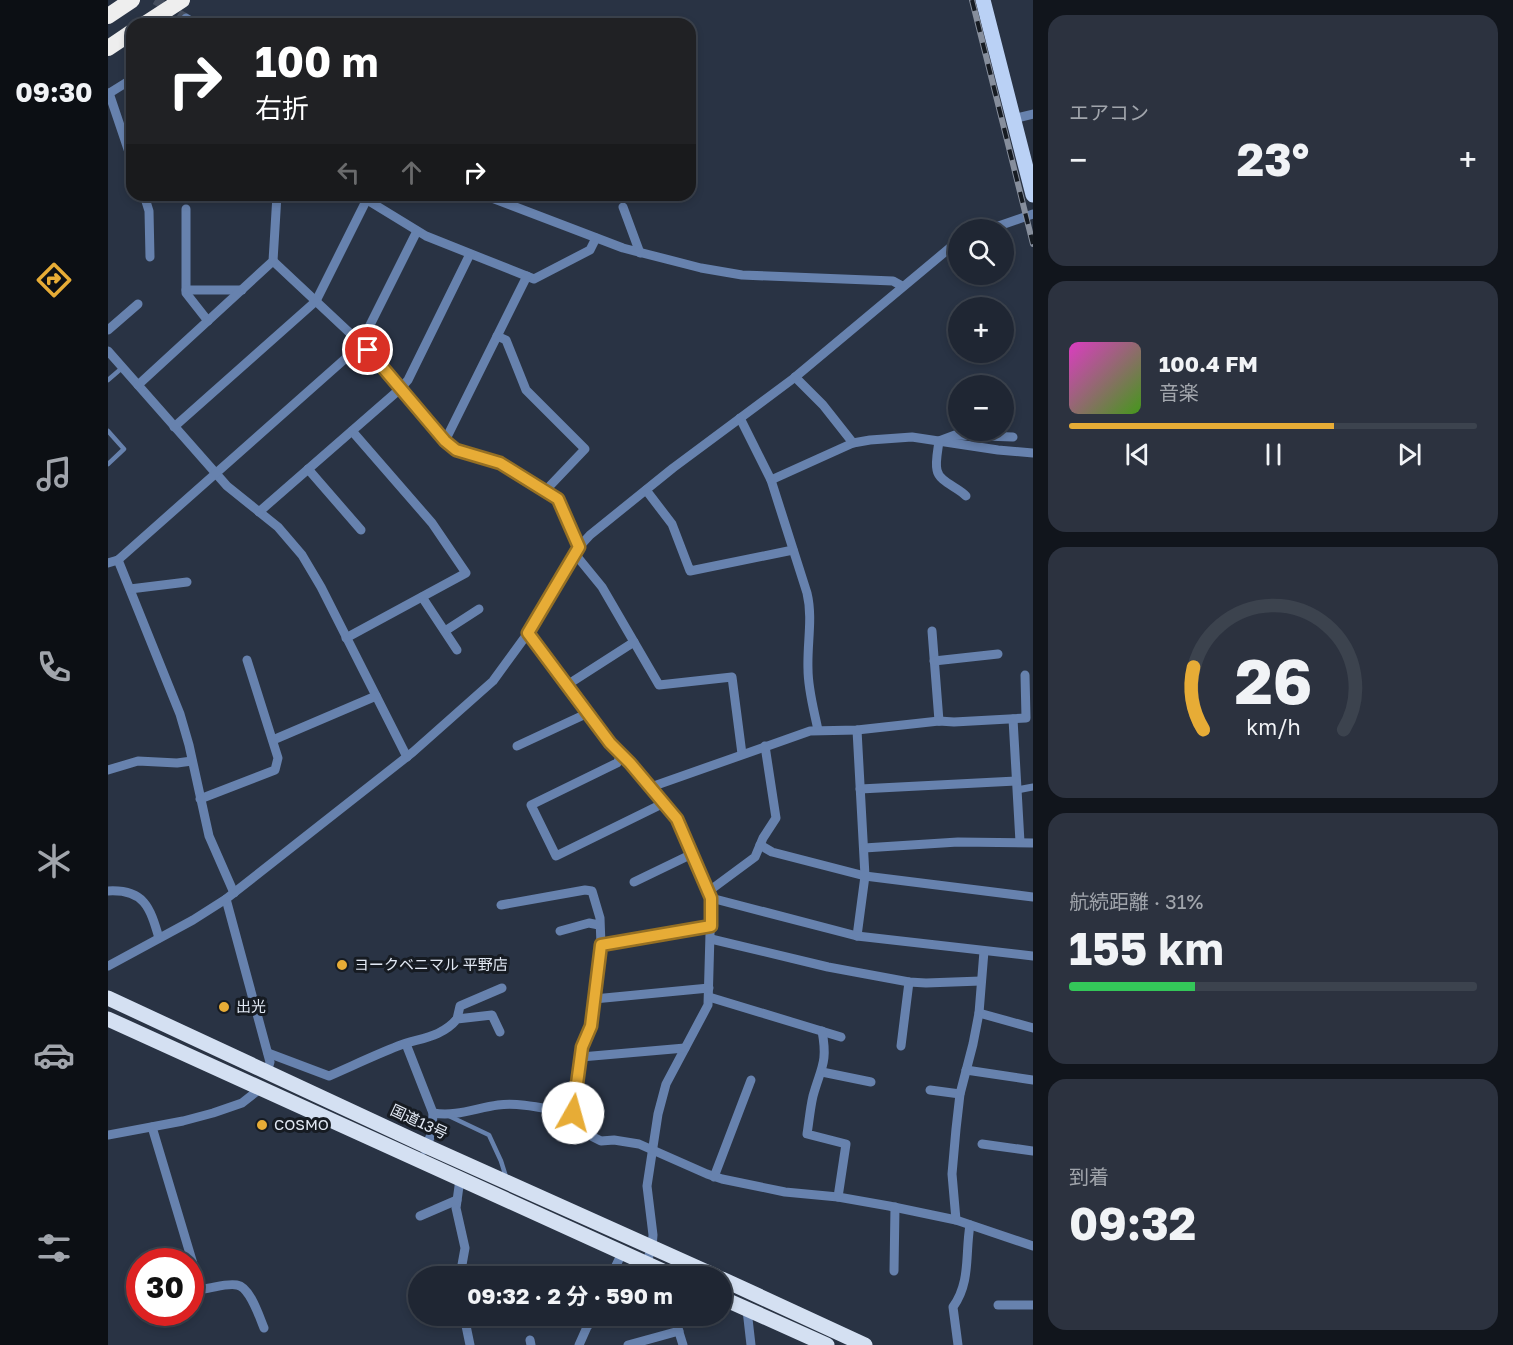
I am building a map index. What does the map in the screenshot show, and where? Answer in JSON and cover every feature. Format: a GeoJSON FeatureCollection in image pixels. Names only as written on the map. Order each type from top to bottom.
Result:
{"type":"FeatureCollection","features":[{"type":"Feature","properties":{"kind":"highway"},"geometry":{"type":"LineString","coordinates":[[108,16],[132,0]]}},
{"type":"Feature","properties":{"kind":"highway"},"geometry":{"type":"LineString","coordinates":[[154,18],[182,0]]}},
{"type":"Feature","properties":{"kind":"highway"},"geometry":{"type":"LineString","coordinates":[[108,48],[126,36]]}},
{"type":"Feature","properties":{"kind":"highway","name":"国道13号"},"geometry":{"type":"LineString","coordinates":[[108,998],[267,1072],[424,1153],[460,1179],[650,1266]]}},
{"type":"Feature","properties":{"kind":"highway","name":"国道13号"},"geometry":{"type":"LineString","coordinates":[[108,1019],[261,1088],[424,1153],[508,1182],[694,1266]]}},
{"type":"Feature","properties":{"kind":"highway"},"geometry":{"type":"LineString","coordinates":[[732,1284],[865,1345]]}},
{"type":"Feature","properties":{"kind":"highway"},"geometry":{"type":"LineString","coordinates":[[732,1303],[827,1345]]}},
{"type":"Feature","properties":{"kind":"main road"},"geometry":{"type":"LineString","coordinates":[[983,0],[1033,195]]}},
{"type":"Feature","properties":{"kind":"street"},"geometry":{"type":"LineString","coordinates":[[126,83],[108,94],[126,144]]}},
{"type":"Feature","properties":{"kind":"street"},"geometry":{"type":"LineString","coordinates":[[1013,119],[1033,114]]}},
{"type":"Feature","properties":{"kind":"street"},"geometry":{"type":"LineString","coordinates":[[146,201],[149,211],[150,257]]}},
{"type":"Feature","properties":{"kind":"street"},"geometry":{"type":"LineString","coordinates":[[138,385],[273,261],[276,201]]}},
{"type":"Feature","properties":{"kind":"street"},"geometry":{"type":"LineString","coordinates":[[174,427],[316,301],[363,201]]}},
{"type":"Feature","properties":{"kind":"street"},"geometry":{"type":"LineString","coordinates":[[371,201],[426,236],[534,279],[590,250],[596,238]]}},
{"type":"Feature","properties":{"kind":"street"},"geometry":{"type":"LineString","coordinates":[[500,201],[640,253],[701,268],[742,275],[893,281],[902,286]]}},
{"type":"Feature","properties":{"kind":"street"},"geometry":{"type":"LineString","coordinates":[[623,207],[640,253]]}},
{"type":"Feature","properties":{"kind":"street"},"geometry":{"type":"LineString","coordinates":[[186,209],[186,290],[208,321]]}},
{"type":"Feature","properties":{"kind":"street"},"geometry":{"type":"LineString","coordinates":[[1014,221],[1033,214]]}},
{"type":"Feature","properties":{"kind":"street"},"geometry":{"type":"LineString","coordinates":[[108,563],[118,560],[361,343],[417,231]]}},
{"type":"Feature","properties":{"kind":"street"},"geometry":{"type":"LineString","coordinates":[[108,966],[230,896],[407,757],[493,681],[528,633],[577,551],[591,535],[646,490],[795,377],[948,249]]}},
{"type":"Feature","properties":{"kind":"street"},"geometry":{"type":"LineString","coordinates":[[259,512],[408,380],[470,254]]}},
{"type":"Feature","properties":{"kind":"street"},"geometry":{"type":"LineString","coordinates":[[273,261],[361,343],[445,441],[456,450],[500,463],[558,499],[577,551],[602,587],[659,685],[732,677],[742,754]]}},
{"type":"Feature","properties":{"kind":"street"},"geometry":{"type":"LineString","coordinates":[[445,441],[527,276]]}},
{"type":"Feature","properties":{"kind":"street"},"geometry":{"type":"LineString","coordinates":[[186,290],[242,290]]}},
{"type":"Feature","properties":{"kind":"street"},"geometry":{"type":"LineString","coordinates":[[108,330],[138,304]]}},
{"type":"Feature","properties":{"kind":"street"},"geometry":{"type":"LineString","coordinates":[[497,336],[506,340],[526,390],[585,449],[546,491]]}},
{"type":"Feature","properties":{"kind":"street"},"geometry":{"type":"LineString","coordinates":[[108,351],[227,486],[278,527],[302,555],[321,586],[407,757]]}},
{"type":"Feature","properties":{"kind":"street"},"geometry":{"type":"LineString","coordinates":[[795,377],[823,405],[853,443]]}},
{"type":"Feature","properties":{"kind":"street"},"geometry":{"type":"LineString","coordinates":[[740,418],[771,480],[811,608],[808,650],[809,685],[818,730]]}},
{"type":"Feature","properties":{"kind":"street"},"geometry":{"type":"LineString","coordinates":[[346,638],[466,573],[432,523],[352,431]]}},
{"type":"Feature","properties":{"kind":"street"},"geometry":{"type":"LineString","coordinates":[[771,480],[853,443],[912,437],[1033,453]]}},
{"type":"Feature","properties":{"kind":"street"},"geometry":{"type":"LineString","coordinates":[[939,441],[948,438]]}},
{"type":"Feature","properties":{"kind":"street"},"geometry":{"type":"LineString","coordinates":[[939,441],[936,470],[940,478],[966,496]]}},
{"type":"Feature","properties":{"kind":"street"},"geometry":{"type":"LineString","coordinates":[[308,469],[361,530]]}},
{"type":"Feature","properties":{"kind":"street"},"geometry":{"type":"LineString","coordinates":[[646,490],[672,524],[690,571],[793,550]]}},
{"type":"Feature","properties":{"kind":"street"},"geometry":{"type":"LineString","coordinates":[[118,560],[180,714],[208,836],[230,896],[270,1062],[267,1072]]}},
{"type":"Feature","properties":{"kind":"street"},"geometry":{"type":"LineString","coordinates":[[130,589],[187,582]]}},
{"type":"Feature","properties":{"kind":"street"},"geometry":{"type":"LineString","coordinates":[[422,597],[457,650]]}},
{"type":"Feature","properties":{"kind":"street"},"geometry":{"type":"LineString","coordinates":[[445,631],[478,609]]}},
{"type":"Feature","properties":{"kind":"street"},"geometry":{"type":"LineString","coordinates":[[932,631],[939,721]]}},
{"type":"Feature","properties":{"kind":"street"},"geometry":{"type":"LineString","coordinates":[[528,633],[610,743],[677,819],[710,894],[711,939],[708,1005],[666,1084],[658,1114],[647,1186],[653,1235],[652,1247],[646,1264]]}},
{"type":"Feature","properties":{"kind":"street"},"geometry":{"type":"LineString","coordinates":[[567,685],[634,642]]}},
{"type":"Feature","properties":{"kind":"street"},"geometry":{"type":"LineString","coordinates":[[934,661],[998,654]]}},
{"type":"Feature","properties":{"kind":"street"},"geometry":{"type":"LineString","coordinates":[[200,799],[275,770],[278,758],[247,660]]}},
{"type":"Feature","properties":{"kind":"street"},"geometry":{"type":"LineString","coordinates":[[651,787],[810,730],[857,730],[939,721],[1026,718],[1025,675]]}},
{"type":"Feature","properties":{"kind":"street"},"geometry":{"type":"LineString","coordinates":[[273,740],[376,696]]}},
{"type":"Feature","properties":{"kind":"street"},"geometry":{"type":"LineString","coordinates":[[516,746],[588,713]]}},
{"type":"Feature","properties":{"kind":"street"},"geometry":{"type":"LineString","coordinates":[[1013,719],[1020,842]]}},
{"type":"Feature","properties":{"kind":"street"},"geometry":{"type":"LineString","coordinates":[[857,730],[865,876],[857,936]]}},
{"type":"Feature","properties":{"kind":"street"},"geometry":{"type":"LineString","coordinates":[[710,894],[755,857],[776,818],[765,746]]}},
{"type":"Feature","properties":{"kind":"street"},"geometry":{"type":"LineString","coordinates":[[622,755],[617,763],[531,805],[556,856],[664,803]]}},
{"type":"Feature","properties":{"kind":"street"},"geometry":{"type":"LineString","coordinates":[[108,770],[138,761],[177,763],[192,761]]}},
{"type":"Feature","properties":{"kind":"street"},"geometry":{"type":"LineString","coordinates":[[860,789],[1017,785],[1033,787]]}},
{"type":"Feature","properties":{"kind":"street"},"geometry":{"type":"LineString","coordinates":[[864,848],[958,842],[1033,843]]}},
{"type":"Feature","properties":{"kind":"street"},"geometry":{"type":"LineString","coordinates":[[760,845],[772,852],[865,876],[1033,897]]}},
{"type":"Feature","properties":{"kind":"street"},"geometry":{"type":"LineString","coordinates":[[634,882],[692,854]]}},
{"type":"Feature","properties":{"kind":"street"},"geometry":{"type":"LineString","coordinates":[[501,905],[585,890],[592,891],[600,918],[601,945],[591,1026],[582,1047],[573,1113],[580,1125],[592,1137],[639,1144],[714,1177],[785,1192],[838,1197],[956,1220],[1033,1246]]}},
{"type":"Feature","properties":{"kind":"street"},"geometry":{"type":"LineString","coordinates":[[108,891],[121,891],[138,896],[148,907],[159,938]]}},
{"type":"Feature","properties":{"kind":"street"},"geometry":{"type":"LineString","coordinates":[[710,894],[857,936],[1033,956]]}},
{"type":"Feature","properties":{"kind":"street"},"geometry":{"type":"LineString","coordinates":[[560,931],[589,923],[599,925]]}},
{"type":"Feature","properties":{"kind":"street"},"geometry":{"type":"LineString","coordinates":[[601,945],[711,926]]}},
{"type":"Feature","properties":{"kind":"street"},"geometry":{"type":"LineString","coordinates":[[711,939],[828,967],[909,982],[926,984],[981,981]]}},
{"type":"Feature","properties":{"kind":"street"},"geometry":{"type":"LineString","coordinates":[[956,1220],[952,1174],[960,1094],[974,1044],[984,951]]}},
{"type":"Feature","properties":{"kind":"street"},"geometry":{"type":"LineString","coordinates":[[901,1046],[909,982]]}},
{"type":"Feature","properties":{"kind":"street"},"geometry":{"type":"LineString","coordinates":[[268,1053],[329,1076],[450,1028],[457,1019],[460,1006],[502,988]]}},
{"type":"Feature","properties":{"kind":"street"},"geometry":{"type":"LineString","coordinates":[[594,999],[709,992],[841,1036]]}},
{"type":"Feature","properties":{"kind":"street"},"geometry":{"type":"LineString","coordinates":[[979,1013],[1033,1028]]}},
{"type":"Feature","properties":{"kind":"street"},"geometry":{"type":"LineString","coordinates":[[457,1019],[492,1015],[500,1032]]}},
{"type":"Feature","properties":{"kind":"street"},"geometry":{"type":"LineString","coordinates":[[822,1031],[826,1051],[822,1072],[813,1096],[807,1134],[846,1144],[838,1197]]}},
{"type":"Feature","properties":{"kind":"street"},"geometry":{"type":"LineString","coordinates":[[406,1044],[434,1113],[432,1132],[424,1153]]}},
{"type":"Feature","properties":{"kind":"street"},"geometry":{"type":"LineString","coordinates":[[581,1057],[685,1048]]}},
{"type":"Feature","properties":{"kind":"street"},"geometry":{"type":"LineString","coordinates":[[966,1070],[1033,1080]]}},
{"type":"Feature","properties":{"kind":"street"},"geometry":{"type":"LineString","coordinates":[[822,1072],[871,1083]]}},
{"type":"Feature","properties":{"kind":"street"},"geometry":{"type":"LineString","coordinates":[[714,1177],[751,1080]]}},
{"type":"Feature","properties":{"kind":"street"},"geometry":{"type":"LineString","coordinates":[[108,1136],[183,1122],[242,1103],[261,1088]]}},
{"type":"Feature","properties":{"kind":"street"},"geometry":{"type":"LineString","coordinates":[[930,1090],[960,1094]]}},
{"type":"Feature","properties":{"kind":"street"},"geometry":{"type":"LineString","coordinates":[[434,1113],[449,1116],[508,1105],[573,1113]]}},
{"type":"Feature","properties":{"kind":"street"},"geometry":{"type":"LineString","coordinates":[[152,1127],[200,1287],[203,1289],[235,1284],[241,1286],[253,1301],[264,1328]]}},
{"type":"Feature","properties":{"kind":"street"},"geometry":{"type":"LineString","coordinates":[[982,1144],[1033,1151]]}},
{"type":"Feature","properties":{"kind":"street"},"geometry":{"type":"LineString","coordinates":[[460,1179],[456,1208],[465,1248],[462,1266]]}},
{"type":"Feature","properties":{"kind":"street"},"geometry":{"type":"LineString","coordinates":[[420,1216],[457,1200]]}},
{"type":"Feature","properties":{"kind":"street"},"geometry":{"type":"LineString","coordinates":[[894,1271],[895,1207]]}},
{"type":"Feature","properties":{"kind":"street"},"geometry":{"type":"LineString","coordinates":[[958,1345],[953,1307],[967,1276],[970,1225]]}},
{"type":"Feature","properties":{"kind":"street"},"geometry":{"type":"LineString","coordinates":[[616,1266],[622,1253]]}},
{"type":"Feature","properties":{"kind":"street"},"geometry":{"type":"LineString","coordinates":[[998,1305],[1033,1305]]}},
{"type":"Feature","properties":{"kind":"street"},"geometry":{"type":"LineString","coordinates":[[747,1310],[751,1345]]}},
{"type":"Feature","properties":{"kind":"street"},"geometry":{"type":"LineString","coordinates":[[466,1326],[470,1345]]}},
{"type":"Feature","properties":{"kind":"street"},"geometry":{"type":"LineString","coordinates":[[579,1345],[588,1326]]}},
{"type":"Feature","properties":{"kind":"street"},"geometry":{"type":"LineString","coordinates":[[677,1326],[683,1345]]}},
{"type":"Feature","properties":{"kind":"street"},"geometry":{"type":"LineString","coordinates":[[628,1345],[679,1331]]}},
{"type":"Feature","properties":{"kind":"lane"},"geometry":{"type":"LineString","coordinates":[[108,380],[123,368]]}},
{"type":"Feature","properties":{"kind":"lane"},"geometry":{"type":"LineString","coordinates":[[108,431],[124,449],[108,464]]}},
{"type":"Feature","properties":{"kind":"lane"},"geometry":{"type":"LineString","coordinates":[[449,1116],[489,1135],[508,1182]]}},
{"type":"Feature","properties":{"kind":"tunnel"},"geometry":{"type":"LineString","coordinates":[[155,0],[186,18]]}},
{"type":"Feature","properties":{"kind":"railway"},"geometry":{"type":"LineString","coordinates":[[972,0],[1033,244]]}},
{"type":"Feature","properties":{"kind":"place","name":"ヨークベニマル 平野店"},"geometry":{"type":"Point","coordinates":[342,965]}},
{"type":"Feature","properties":{"kind":"place","name":"出光"},"geometry":{"type":"Point","coordinates":[224,1007]}},
{"type":"Feature","properties":{"kind":"place","name":"COSMO"},"geometry":{"type":"Point","coordinates":[262,1125]}},
{"type":"Feature","properties":{"kind":"route"},"geometry":{"type":"LineString","coordinates":[[368,350],[445,441],[456,450],[500,463],[558,499],[579,547],[528,633],[610,743],[673,813],[711,898],[711,926],[601,945],[591,1026],[582,1047],[573,1113]]}}]}
